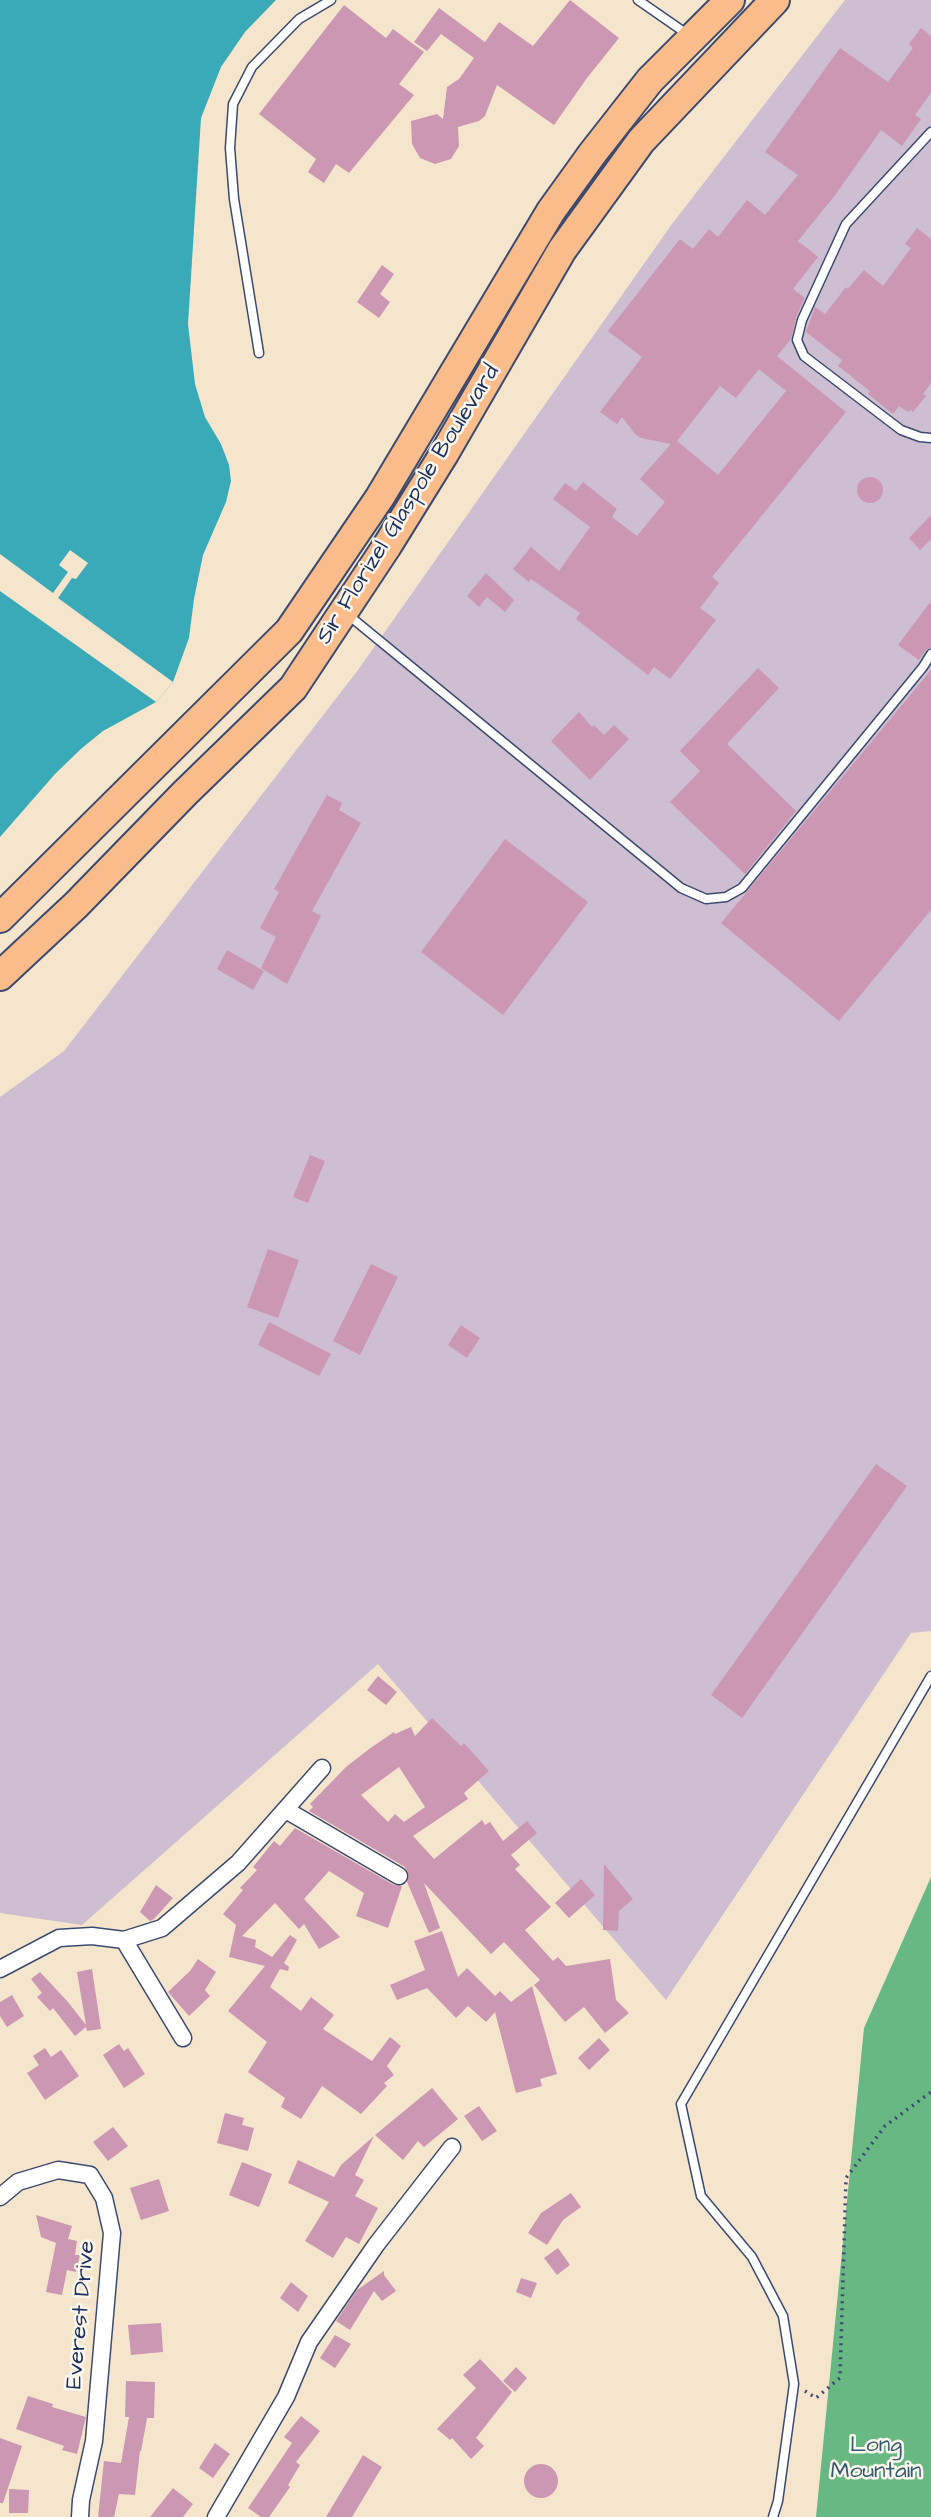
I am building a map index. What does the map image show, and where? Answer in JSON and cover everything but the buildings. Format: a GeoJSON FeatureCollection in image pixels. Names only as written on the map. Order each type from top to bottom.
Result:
{"type":"FeatureCollection","features":[{"type":"Feature","properties":{"kind":"highway","name":"Sir Florizel Glaspole Boulevard"},"geometry":{"type":"LineString","coordinates":[[0,918],[289,631],[380,497],[551,211],[650,80],[730,0]]}},
{"type":"Feature","properties":{"kind":"highway","name":"Sir Florizel Glaspole Boulevard"},"geometry":{"type":"LineString","coordinates":[[0,976],[76,905],[185,793],[293,688],[465,420],[562,250],[641,141],[775,0]]}},
{"type":"Feature","properties":{"kind":"street"},"geometry":{"type":"LineString","coordinates":[[0,1969],[59,1938],[92,1936],[124,1940],[162,1928],[238,1863],[322,1768]]}},
{"type":"Feature","properties":{"kind":"street"},"geometry":{"type":"LineString","coordinates":[[286,1810],[399,1876]]}},
{"type":"Feature","properties":{"kind":"street"},"geometry":{"type":"LineString","coordinates":[[124,1940],[183,2038]]}},
{"type":"Feature","properties":{"kind":"street"},"geometry":{"type":"LineString","coordinates":[[216,2517],[286,2397],[309,2342],[376,2245],[453,2147]]}},
{"type":"Feature","properties":{"kind":"street","name":"Everest Drive"},"geometry":{"type":"LineString","coordinates":[[0,2197],[18,2182],[58,2170],[90,2175],[104,2198],[112,2233],[94,2441],[80,2517]]}},
{"type":"Feature","properties":{"kind":"lane"},"geometry":{"type":"LineString","coordinates":[[260,354],[233,199],[230,148],[233,104],[252,67],[299,19],[331,0]]}},
{"type":"Feature","properties":{"kind":"lane"},"geometry":{"type":"LineString","coordinates":[[638,0],[693,37]]}},
{"type":"Feature","properties":{"kind":"lane"},"geometry":{"type":"LineString","coordinates":[[931,132],[846,224],[802,320],[797,340],[804,356],[901,430],[931,438]]}},
{"type":"Feature","properties":{"kind":"lane"},"geometry":{"type":"LineString","coordinates":[[344,611],[681,888],[706,899],[726,897],[743,888],[931,654]]}},
{"type":"Feature","properties":{"kind":"lane"},"geometry":{"type":"LineString","coordinates":[[773,2517],[778,2501],[794,2384],[783,2316],[752,2257],[701,2196],[681,2104],[931,1676]]}},
{"type":"Feature","properties":{"kind":"path"},"geometry":{"type":"LineString","coordinates":[[794,2384],[816,2398],[840,2378],[846,2178],[885,2126],[931,2092]]}},
{"type":"Feature","properties":{"kind":"shaded area"},"geometry":{"type":"Polygon","coordinates":[[[845,0],[931,0],[931,1631],[911,1633],[666,2000],[378,1664],[82,1925],[0,1913],[0,1097],[64,1051],[358,670],[672,224],[845,0]]]}},
{"type":"Feature","properties":{"kind":"green space","name":"Long Mountain"},"geometry":{"type":"Polygon","coordinates":[[[931,1877],[931,2517],[816,2517],[864,2028],[931,1877]]]}},
{"type":"Feature","properties":{"kind":"water"},"geometry":{"type":"Polygon","coordinates":[[[0,0],[276,0],[245,32],[221,67],[201,118],[188,324],[195,384],[205,417],[221,444],[229,465],[231,481],[226,502],[203,555],[189,638],[173,682],[156,702],[103,731],[82,748],[55,774],[0,837],[0,0]]]}},
{"type":"Feature","properties":{"kind":"pier"},"geometry":{"type":"Polygon","coordinates":[[[70,550],[88,563],[76,579],[72,578],[58,598],[173,682],[156,702],[0,591],[0,554],[53,593],[68,572],[59,565],[70,550]]]}}]}
